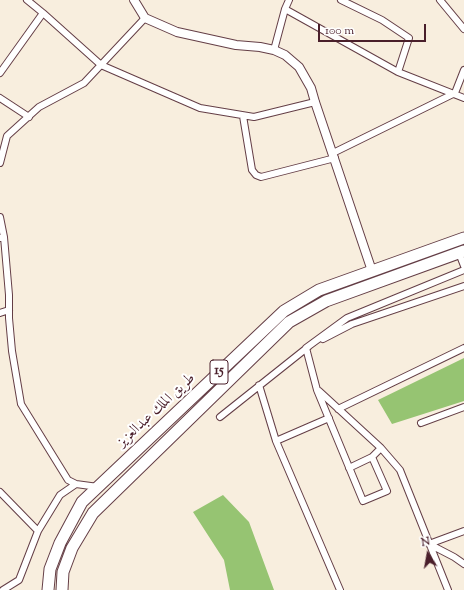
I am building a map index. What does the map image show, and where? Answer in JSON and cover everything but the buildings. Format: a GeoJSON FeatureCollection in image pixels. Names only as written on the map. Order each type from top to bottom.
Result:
{"type":"FeatureCollection","features":[{"type":"Feature","properties":{"kind":"highway","name":"طريق الملك عبدالعزيز"},"geometry":{"type":"LineString","coordinates":[[48,590],[50,570],[60,543],[82,502],[284,311],[319,290],[464,238]]}},
{"type":"Feature","properties":{"kind":"highway","name":"طريق الملك عبدالعزيز"},"geometry":{"type":"LineString","coordinates":[[62,590],[63,572],[72,548],[93,513],[289,322],[326,301],[461,252]]}},
{"type":"Feature","properties":{"kind":"street"},"geometry":{"type":"LineString","coordinates":[[27,0],[101,65],[200,108],[254,117],[315,102]]}},
{"type":"Feature","properties":{"kind":"street"},"geometry":{"type":"LineString","coordinates":[[134,0],[146,18],[177,32],[236,45],[274,50],[285,55],[299,67],[311,88],[372,271]]}},
{"type":"Feature","properties":{"kind":"street"},"geometry":{"type":"LineString","coordinates":[[274,50],[285,9],[289,0]]}},
{"type":"Feature","properties":{"kind":"street"},"geometry":{"type":"LineString","coordinates":[[341,0],[382,20],[409,38],[398,72]]}},
{"type":"Feature","properties":{"kind":"street"},"geometry":{"type":"LineString","coordinates":[[440,0],[464,29]]}},
{"type":"Feature","properties":{"kind":"street"},"geometry":{"type":"LineString","coordinates":[[285,9],[398,72],[455,93],[464,98]]}},
{"type":"Feature","properties":{"kind":"street"},"geometry":{"type":"LineString","coordinates":[[0,73],[43,13]]}},
{"type":"Feature","properties":{"kind":"street"},"geometry":{"type":"LineString","coordinates":[[0,163],[6,136],[39,107],[84,83],[146,18]]}},
{"type":"Feature","properties":{"kind":"street"},"geometry":{"type":"LineString","coordinates":[[243,116],[252,170],[256,175],[261,176],[334,156],[455,93],[464,70]]}},
{"type":"Feature","properties":{"kind":"street"},"geometry":{"type":"LineString","coordinates":[[0,98],[29,117]]}},
{"type":"Feature","properties":{"kind":"street"},"geometry":{"type":"LineString","coordinates":[[0,217],[9,295],[12,351],[21,404],[68,480],[76,484],[98,487]]}},
{"type":"Feature","properties":{"kind":"street"},"geometry":{"type":"LineString","coordinates":[[461,252],[464,266]]}},
{"type":"Feature","properties":{"kind":"street"},"geometry":{"type":"LineString","coordinates":[[220,417],[306,348],[347,318],[464,270]]}},
{"type":"Feature","properties":{"kind":"street"},"geometry":{"type":"LineString","coordinates":[[306,348],[352,324],[464,286]]}},
{"type":"Feature","properties":{"kind":"street"},"geometry":{"type":"LineString","coordinates":[[0,313],[9,310]]}},
{"type":"Feature","properties":{"kind":"street"},"geometry":{"type":"LineString","coordinates":[[306,348],[317,390],[363,501],[387,491],[372,457]]}},
{"type":"Feature","properties":{"kind":"street"},"geometry":{"type":"LineString","coordinates":[[338,409],[464,348]]}},
{"type":"Feature","properties":{"kind":"street"},"geometry":{"type":"LineString","coordinates":[[259,385],[276,441],[340,590]]}},
{"type":"Feature","properties":{"kind":"street"},"geometry":{"type":"LineString","coordinates":[[317,390],[381,448],[400,470],[448,590]]}},
{"type":"Feature","properties":{"kind":"street"},"geometry":{"type":"LineString","coordinates":[[421,422],[464,407]]}},
{"type":"Feature","properties":{"kind":"street"},"geometry":{"type":"LineString","coordinates":[[276,441],[329,418]]}},
{"type":"Feature","properties":{"kind":"street"},"geometry":{"type":"LineString","coordinates":[[350,468],[372,457],[381,448]]}},
{"type":"Feature","properties":{"kind":"street"},"geometry":{"type":"LineString","coordinates":[[2,590],[19,580],[38,531],[60,495],[76,484]]}},
{"type":"Feature","properties":{"kind":"street"},"geometry":{"type":"LineString","coordinates":[[0,492],[38,531]]}},
{"type":"Feature","properties":{"kind":"street"},"geometry":{"type":"LineString","coordinates":[[429,544],[464,531]]}},
{"type":"Feature","properties":{"kind":"street"},"geometry":{"type":"LineString","coordinates":[[429,544],[464,564]]}},
{"type":"Feature","properties":{"kind":"green space"},"geometry":{"type":"Polygon","coordinates":[[[464,358],[464,401],[392,424],[378,400],[464,358]]]}},
{"type":"Feature","properties":{"kind":"green space"},"geometry":{"type":"Polygon","coordinates":[[[223,495],[249,522],[274,590],[230,590],[224,560],[193,512],[223,495]]]}}]}
